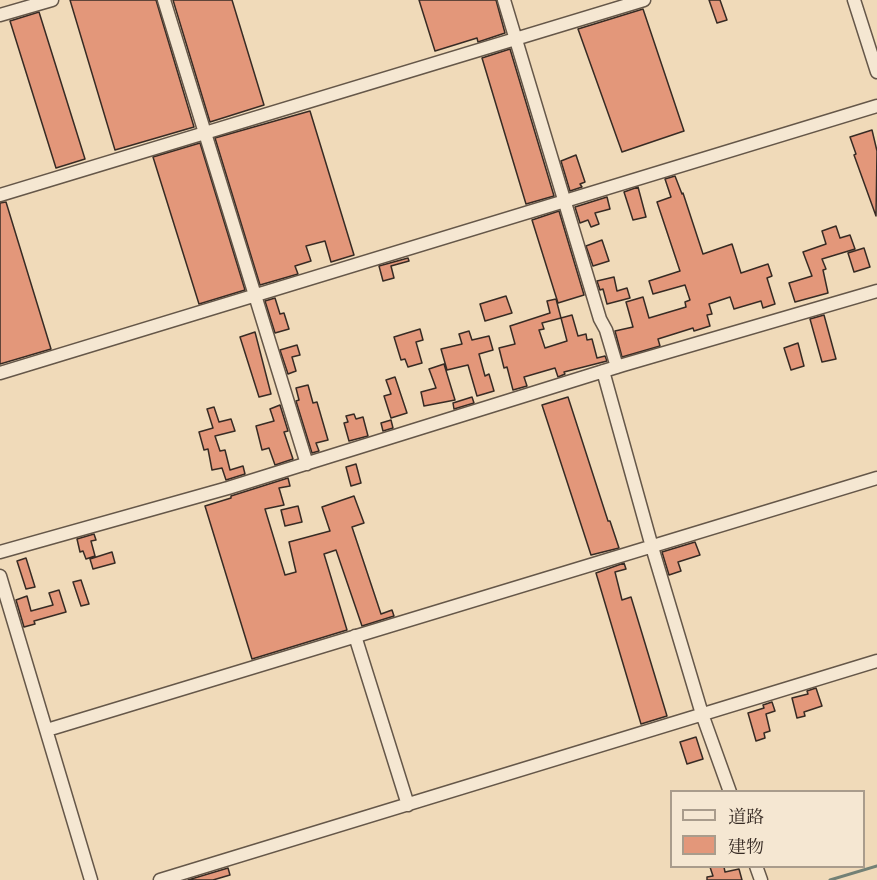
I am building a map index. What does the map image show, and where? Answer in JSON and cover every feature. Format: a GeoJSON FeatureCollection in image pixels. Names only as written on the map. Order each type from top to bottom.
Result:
{"type":"FeatureCollection","features":[{"type":"Feature","properties":{"kind":"street"},"geometry":{"type":"LineString","coordinates":[[0,15],[52,0]]}},
{"type":"Feature","properties":{"kind":"street"},"geometry":{"type":"LineString","coordinates":[[164,0],[307,464]]}},
{"type":"Feature","properties":{"kind":"street"},"geometry":{"type":"LineString","coordinates":[[504,0],[617,367]]}},
{"type":"Feature","properties":{"kind":"street"},"geometry":{"type":"LineString","coordinates":[[0,195],[645,0]]}},
{"type":"Feature","properties":{"kind":"street"},"geometry":{"type":"LineString","coordinates":[[854,0],[877,72]]}},
{"type":"Feature","properties":{"kind":"street"},"geometry":{"type":"LineString","coordinates":[[0,373],[877,106]]}},
{"type":"Feature","properties":{"kind":"street"},"geometry":{"type":"LineString","coordinates":[[0,552],[307,464],[603,371],[877,291]]}},
{"type":"Feature","properties":{"kind":"street"},"geometry":{"type":"LineString","coordinates":[[603,371],[702,714],[729,790]]}},
{"type":"Feature","properties":{"kind":"street"},"geometry":{"type":"LineString","coordinates":[[47,730],[877,478]]}},
{"type":"Feature","properties":{"kind":"street"},"geometry":{"type":"LineString","coordinates":[[1,580],[91,880]]}},
{"type":"Feature","properties":{"kind":"street"},"geometry":{"type":"LineString","coordinates":[[355,636],[408,805]]}},
{"type":"Feature","properties":{"kind":"street"},"geometry":{"type":"LineString","coordinates":[[160,880],[877,661]]}},
{"type":"Feature","properties":{"kind":"building"},"geometry":{"type":"Polygon","coordinates":[[[70,0],[156,0],[194,127],[115,150],[70,0]]]}},
{"type":"Feature","properties":{"kind":"building"},"geometry":{"type":"Polygon","coordinates":[[[173,0],[232,0],[264,105],[210,122],[173,0]]]}},
{"type":"Feature","properties":{"kind":"building"},"geometry":{"type":"Polygon","coordinates":[[[419,0],[496,0],[505,33],[478,42],[477,38],[435,51],[419,0]]]}},
{"type":"Feature","properties":{"kind":"building"},"geometry":{"type":"Polygon","coordinates":[[[709,0],[720,0],[727,20],[717,23],[709,0]]]}},
{"type":"Feature","properties":{"kind":"building"},"geometry":{"type":"Polygon","coordinates":[[[643,9],[684,131],[622,152],[578,29],[643,9]]]}},
{"type":"Feature","properties":{"kind":"building"},"geometry":{"type":"Polygon","coordinates":[[[39,12],[85,159],[56,168],[10,21],[39,12]]]}},
{"type":"Feature","properties":{"kind":"building"},"geometry":{"type":"Polygon","coordinates":[[[510,49],[554,196],[526,204],[482,58],[510,49]]]}},
{"type":"Feature","properties":{"kind":"building"},"geometry":{"type":"Polygon","coordinates":[[[310,111],[354,255],[331,262],[325,241],[306,246],[311,261],[295,266],[298,274],[260,285],[215,138],[310,111]]]}},
{"type":"Feature","properties":{"kind":"building"},"geometry":{"type":"Polygon","coordinates":[[[872,130],[877,151],[876,216],[854,155],[856,154],[850,137],[872,130]]]}},
{"type":"Feature","properties":{"kind":"building"},"geometry":{"type":"Polygon","coordinates":[[[200,143],[245,290],[199,304],[153,157],[200,143]]]}},
{"type":"Feature","properties":{"kind":"building"},"geometry":{"type":"Polygon","coordinates":[[[576,155],[585,182],[580,184],[582,187],[570,191],[561,161],[576,155]]]}},
{"type":"Feature","properties":{"kind":"building"},"geometry":{"type":"Polygon","coordinates":[[[675,176],[703,254],[732,244],[741,273],[768,264],[772,276],[767,278],[775,304],[763,308],[761,301],[734,309],[730,297],[709,304],[712,314],[707,315],[710,326],[694,331],[693,328],[658,339],[660,346],[622,357],[615,331],[633,327],[626,302],[643,297],[649,318],[686,307],[685,302],[690,300],[685,285],[653,294],[649,281],[680,271],[657,202],[671,197],[665,179],[675,176]]]}},
{"type":"Feature","properties":{"kind":"building"},"geometry":{"type":"Polygon","coordinates":[[[638,187],[646,217],[633,220],[624,192],[638,187]]]}},
{"type":"Feature","properties":{"kind":"building"},"geometry":{"type":"Polygon","coordinates":[[[607,197],[610,209],[595,213],[599,224],[591,227],[588,220],[580,223],[575,207],[607,197]]]}},
{"type":"Feature","properties":{"kind":"building"},"geometry":{"type":"Polygon","coordinates":[[[6,202],[51,349],[0,364],[0,203],[6,202]]]}},
{"type":"Feature","properties":{"kind":"building"},"geometry":{"type":"Polygon","coordinates":[[[559,211],[584,295],[558,303],[532,220],[559,211]]]}},
{"type":"Feature","properties":{"kind":"building"},"geometry":{"type":"Polygon","coordinates":[[[836,226],[840,238],[850,235],[855,249],[822,259],[826,269],[823,270],[828,293],[795,302],[789,283],[812,276],[803,252],[826,244],[822,231],[836,226]]]}},
{"type":"Feature","properties":{"kind":"building"},"geometry":{"type":"Polygon","coordinates":[[[602,240],[609,261],[593,266],[586,246],[602,240]]]}},
{"type":"Feature","properties":{"kind":"building"},"geometry":{"type":"Polygon","coordinates":[[[864,248],[870,267],[854,272],[848,253],[864,248]]]}},
{"type":"Feature","properties":{"kind":"building"},"geometry":{"type":"Polygon","coordinates":[[[408,258],[409,261],[391,266],[394,278],[383,281],[379,266],[408,258]]]}},
{"type":"Feature","properties":{"kind":"building"},"geometry":{"type":"Polygon","coordinates":[[[614,277],[617,291],[627,288],[630,298],[607,304],[603,289],[600,290],[597,281],[614,277]]]}},
{"type":"Feature","properties":{"kind":"building"},"geometry":{"type":"Polygon","coordinates":[[[506,296],[512,313],[485,321],[480,304],[506,296]]]}},
{"type":"Feature","properties":{"kind":"building"},"geometry":{"type":"Polygon","coordinates":[[[275,298],[280,314],[284,313],[289,329],[275,333],[265,301],[275,298]]]}},
{"type":"Feature","properties":{"kind":"building"},"geometry":{"type":"Polygon","coordinates":[[[556,299],[561,318],[572,315],[578,336],[586,334],[587,340],[592,339],[597,358],[605,356],[607,361],[564,372],[565,374],[558,377],[555,368],[524,377],[527,386],[513,390],[499,348],[515,344],[510,326],[550,313],[547,301],[556,299]],[[561,318],[542,323],[544,329],[539,330],[545,348],[567,341],[561,318]]]}},
{"type":"Feature","properties":{"kind":"building"},"geometry":{"type":"Polygon","coordinates":[[[824,315],[836,359],[822,362],[810,319],[824,315]]]}},
{"type":"Feature","properties":{"kind":"building"},"geometry":{"type":"Polygon","coordinates":[[[420,329],[423,340],[416,342],[422,363],[408,367],[405,359],[401,360],[394,337],[420,329]]]}},
{"type":"Feature","properties":{"kind":"building"},"geometry":{"type":"Polygon","coordinates":[[[469,331],[472,340],[489,336],[493,350],[479,354],[485,376],[489,374],[494,391],[477,396],[468,365],[447,370],[441,349],[462,344],[459,334],[469,331]]]}},
{"type":"Feature","properties":{"kind":"building"},"geometry":{"type":"Polygon","coordinates":[[[255,332],[271,394],[259,397],[240,337],[255,332]]]}},
{"type":"Feature","properties":{"kind":"building"},"geometry":{"type":"Polygon","coordinates":[[[798,343],[804,366],[791,370],[784,348],[798,343]]]}},
{"type":"Feature","properties":{"kind":"building"},"geometry":{"type":"Polygon","coordinates":[[[297,345],[300,355],[292,357],[296,371],[288,374],[280,350],[297,345]]]}},
{"type":"Feature","properties":{"kind":"building"},"geometry":{"type":"Polygon","coordinates":[[[444,364],[455,400],[424,406],[421,392],[436,388],[429,369],[444,364]]]}},
{"type":"Feature","properties":{"kind":"building"},"geometry":{"type":"Polygon","coordinates":[[[395,377],[407,413],[391,418],[384,396],[391,394],[386,380],[395,377]]]}},
{"type":"Feature","properties":{"kind":"building"},"geometry":{"type":"Polygon","coordinates":[[[308,385],[313,403],[317,402],[328,440],[316,443],[319,451],[312,453],[296,401],[299,400],[296,388],[308,385]]]}},
{"type":"Feature","properties":{"kind":"building"},"geometry":{"type":"Polygon","coordinates":[[[472,397],[474,403],[454,409],[453,403],[472,397]]]}},
{"type":"Feature","properties":{"kind":"building"},"geometry":{"type":"Polygon","coordinates":[[[568,397],[619,548],[591,555],[542,405],[568,397]]]}},
{"type":"Feature","properties":{"kind":"building"},"geometry":{"type":"Polygon","coordinates":[[[280,405],[288,431],[284,432],[293,459],[275,465],[269,448],[262,450],[256,426],[274,421],[270,409],[280,405]]]}},
{"type":"Feature","properties":{"kind":"building"},"geometry":{"type":"Polygon","coordinates":[[[214,407],[219,422],[231,419],[235,431],[215,436],[220,451],[225,450],[230,470],[243,466],[245,474],[226,480],[222,468],[212,470],[208,449],[204,450],[199,432],[213,428],[207,409],[214,407]]]}},
{"type":"Feature","properties":{"kind":"building"},"geometry":{"type":"Polygon","coordinates":[[[354,414],[356,419],[363,417],[368,436],[349,441],[344,423],[348,422],[346,416],[354,414]]]}},
{"type":"Feature","properties":{"kind":"building"},"geometry":{"type":"Polygon","coordinates":[[[391,420],[393,428],[383,431],[381,423],[391,420]]]}},
{"type":"Feature","properties":{"kind":"building"},"geometry":{"type":"Polygon","coordinates":[[[356,464],[361,483],[351,486],[346,467],[356,464]]]}},
{"type":"Feature","properties":{"kind":"building"},"geometry":{"type":"Polygon","coordinates":[[[288,478],[290,486],[279,488],[284,505],[265,509],[285,575],[296,572],[289,542],[330,531],[322,507],[354,496],[364,523],[352,527],[381,614],[392,610],[394,616],[362,626],[336,550],[324,554],[347,630],[252,659],[205,506],[288,478]]]}},
{"type":"Feature","properties":{"kind":"building"},"geometry":{"type":"Polygon","coordinates":[[[298,506],[302,522],[285,526],[281,510],[298,506]]]}},
{"type":"Feature","properties":{"kind":"building"},"geometry":{"type":"Polygon","coordinates":[[[94,534],[96,540],[91,541],[95,556],[86,559],[83,551],[80,552],[77,539],[94,534]]]}},
{"type":"Feature","properties":{"kind":"building"},"geometry":{"type":"Polygon","coordinates":[[[695,542],[700,555],[678,562],[681,571],[669,575],[662,552],[695,542]]]}},
{"type":"Feature","properties":{"kind":"building"},"geometry":{"type":"Polygon","coordinates":[[[112,552],[115,563],[93,569],[90,559],[112,552]]]}},
{"type":"Feature","properties":{"kind":"building"},"geometry":{"type":"Polygon","coordinates":[[[26,558],[35,587],[26,589],[17,561],[26,558]]]}},
{"type":"Feature","properties":{"kind":"building"},"geometry":{"type":"Polygon","coordinates":[[[624,563],[626,569],[615,572],[622,600],[631,597],[667,716],[641,724],[596,573],[624,563]]]}},
{"type":"Feature","properties":{"kind":"building"},"geometry":{"type":"Polygon","coordinates":[[[81,580],[89,604],[81,606],[73,582],[81,580]]]}},
{"type":"Feature","properties":{"kind":"building"},"geometry":{"type":"Polygon","coordinates":[[[59,590],[66,612],[34,621],[35,624],[24,627],[16,600],[27,596],[31,611],[53,605],[49,593],[59,590]]]}},
{"type":"Feature","properties":{"kind":"building"},"geometry":{"type":"Polygon","coordinates":[[[816,688],[822,706],[804,712],[805,716],[797,718],[792,698],[808,694],[807,691],[816,688]]]}},
{"type":"Feature","properties":{"kind":"building"},"geometry":{"type":"Polygon","coordinates":[[[772,702],[775,711],[766,714],[770,731],[764,733],[765,738],[756,741],[748,713],[764,708],[763,705],[772,702]]]}},
{"type":"Feature","properties":{"kind":"building"},"geometry":{"type":"Polygon","coordinates":[[[696,737],[703,759],[687,764],[680,742],[696,737]]]}},
{"type":"Feature","properties":{"kind":"building"},"geometry":{"type":"Polygon","coordinates":[[[228,868],[230,875],[213,880],[188,880],[228,868]]]}},
{"type":"Feature","properties":{"kind":"building"},"geometry":{"type":"Polygon","coordinates":[[[710,868],[724,868],[725,872],[739,869],[742,880],[707,880],[707,877],[713,876],[710,868]]]}},
{"type":"Feature","properties":{"kind":"waterway"},"geometry":{"type":"LineString","coordinates":[[830,880],[877,866]]}}]}
